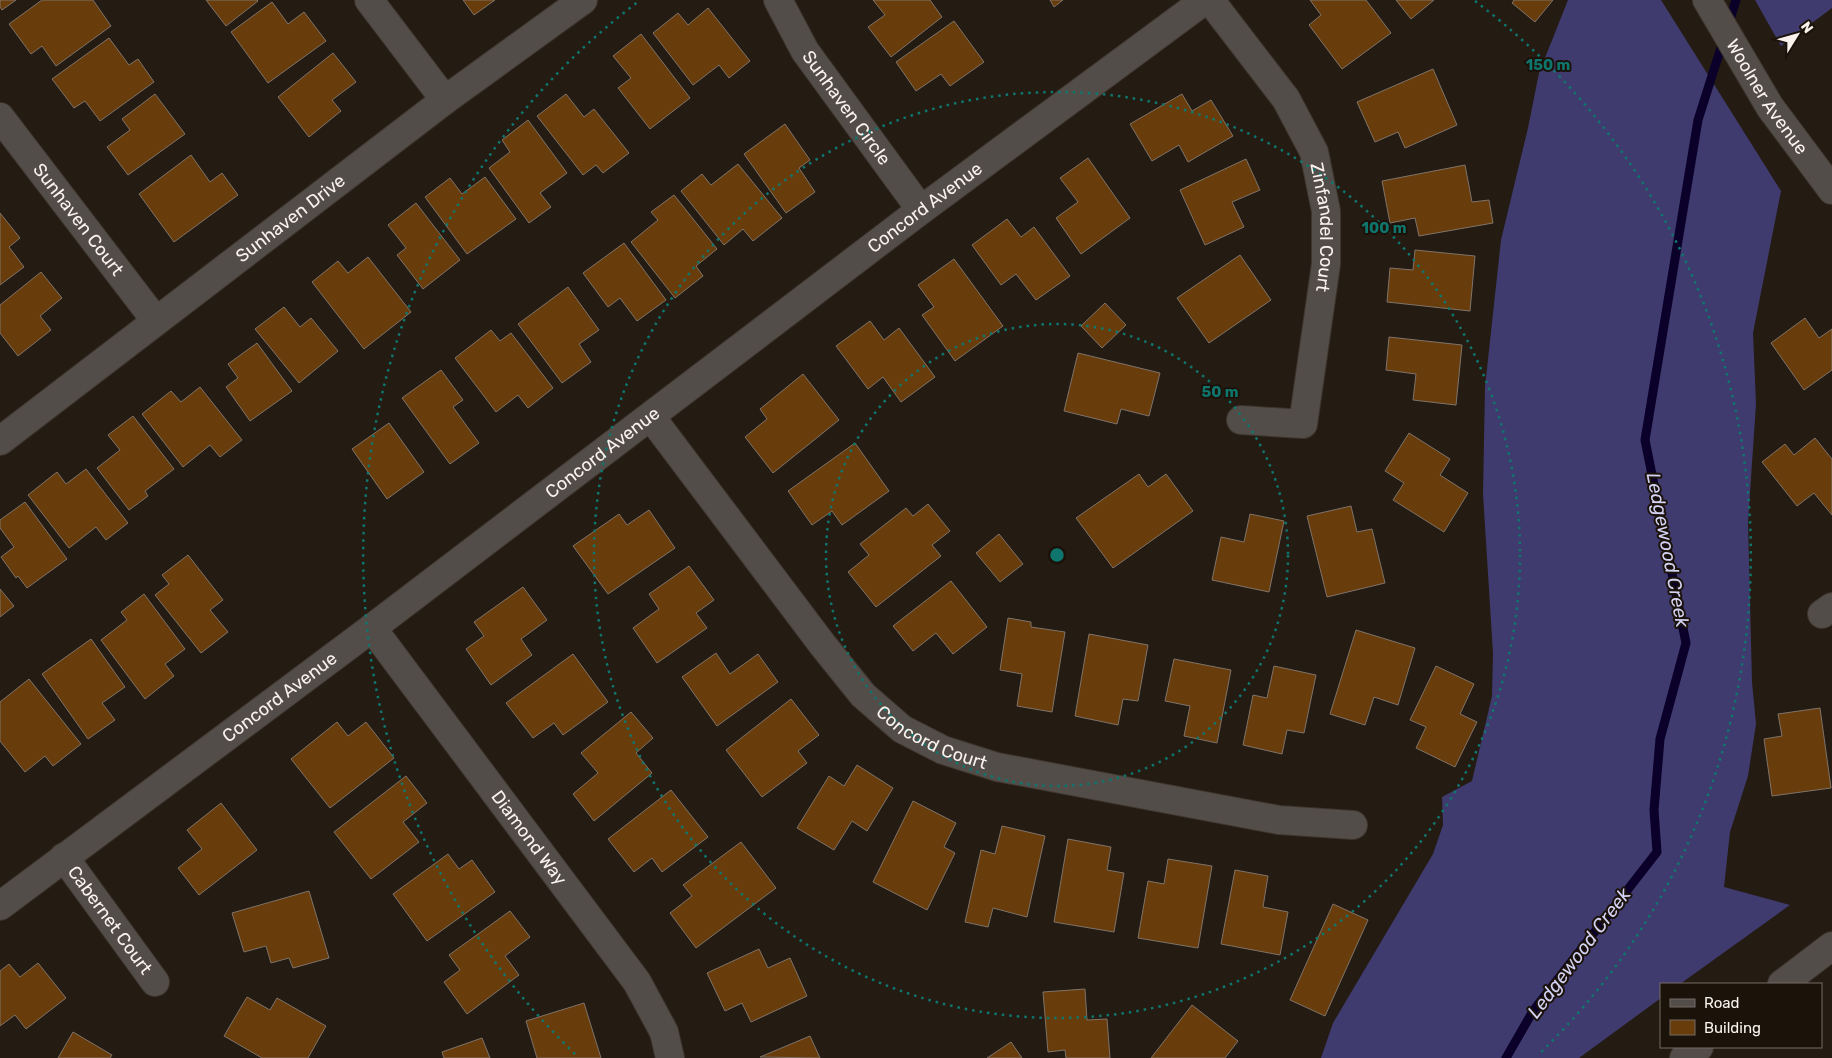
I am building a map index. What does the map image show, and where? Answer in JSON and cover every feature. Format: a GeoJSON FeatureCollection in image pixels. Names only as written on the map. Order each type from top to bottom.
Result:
{"type":"FeatureCollection","features":[{"type":"Feature","properties":{"kind":"street"},"geometry":{"type":"LineString","coordinates":[[369,0],[445,100]]}},
{"type":"Feature","properties":{"kind":"street","name":"Sunhaven Drive"},"geometry":{"type":"LineString","coordinates":[[0,441],[445,100],[583,0]]}},
{"type":"Feature","properties":{"kind":"street","name":"Sunhaven Circle"},"geometry":{"type":"LineString","coordinates":[[778,0],[806,51],[921,210]]}},
{"type":"Feature","properties":{"kind":"street","name":"Concord Avenue"},"geometry":{"type":"LineString","coordinates":[[0,906],[64,856],[372,628],[921,210],[1205,0]]}},
{"type":"Feature","properties":{"kind":"street","name":"Zinfandel Court"},"geometry":{"type":"LineString","coordinates":[[1210,0],[1286,99],[1314,152],[1326,211],[1326,264],[1303,424],[1241,420]]}},
{"type":"Feature","properties":{"kind":"street","name":"Woolner Avenue"},"geometry":{"type":"LineString","coordinates":[[1707,0],[1770,107],[1832,190]]}},
{"type":"Feature","properties":{"kind":"street","name":"Sunhaven Court"},"geometry":{"type":"LineString","coordinates":[[0,117],[156,321]]}},
{"type":"Feature","properties":{"kind":"street","name":"Concord Court"},"geometry":{"type":"LineString","coordinates":[[651,417],[822,644],[864,695],[902,729],[943,750],[998,767],[1279,820],[1354,825]]}},
{"type":"Feature","properties":{"kind":"street","name":"Diamond Way"},"geometry":{"type":"LineString","coordinates":[[372,628],[637,982],[664,1032],[670,1058]]}},
{"type":"Feature","properties":{"kind":"street","name":"Cabernet Court"},"geometry":{"type":"LineString","coordinates":[[64,856],[156,982]]}},
{"type":"Feature","properties":{"kind":"street"},"geometry":{"type":"LineString","coordinates":[[1783,983],[1832,946]]}},
{"type":"Feature","properties":{"kind":"street"},"geometry":{"type":"LineString","coordinates":[[1684,1058],[1698,1048]]}},
{"type":"Feature","properties":{"kind":"shaded area"},"geometry":{"type":"Polygon","coordinates":[[[1568,0],[1661,0],[1781,191],[1753,333],[1756,404],[1748,522],[1752,682],[1756,724],[1748,776],[1730,832],[1724,887],[1790,905],[1681,983],[1660,983],[1660,999],[1579,1058],[1321,1058],[1333,1023],[1433,854],[1443,825],[1442,797],[1472,781],[1492,696],[1493,653],[1483,494],[1485,387],[1501,240],[1539,73],[1568,0]]]}},
{"type":"Feature","properties":{"kind":"shaded area"},"geometry":{"type":"Polygon","coordinates":[[[1755,0],[1832,0],[1832,8],[1781,46],[1755,0]]]}},
{"type":"Feature","properties":{"kind":"building"},"geometry":{"type":"Polygon","coordinates":[[[0,0],[16,0],[2,10],[0,0]]]}},
{"type":"Feature","properties":{"kind":"building"},"geometry":{"type":"Polygon","coordinates":[[[42,0],[93,0],[111,26],[56,66],[42,46],[31,54],[9,24],[42,0]]]}},
{"type":"Feature","properties":{"kind":"building"},"geometry":{"type":"Polygon","coordinates":[[[206,0],[257,0],[258,1],[226,26],[206,0]]]}},
{"type":"Feature","properties":{"kind":"building"},"geometry":{"type":"Polygon","coordinates":[[[463,0],[495,0],[474,15],[463,0]]]}},
{"type":"Feature","properties":{"kind":"building"},"geometry":{"type":"Polygon","coordinates":[[[873,0],[930,0],[942,17],[891,57],[868,27],[885,15],[873,0]]]}},
{"type":"Feature","properties":{"kind":"building"},"geometry":{"type":"Polygon","coordinates":[[[1050,0],[1063,0],[1054,7],[1050,0]]]}},
{"type":"Feature","properties":{"kind":"building"},"geometry":{"type":"Polygon","coordinates":[[[1310,0],[1366,0],[1391,33],[1342,69],[1309,25],[1321,15],[1310,0]]]}},
{"type":"Feature","properties":{"kind":"building"},"geometry":{"type":"Polygon","coordinates":[[[1396,0],[1434,0],[1411,19],[1396,0]]]}},
{"type":"Feature","properties":{"kind":"building"},"geometry":{"type":"Polygon","coordinates":[[[1514,0],[1553,0],[1535,22],[1512,3],[1514,0]]]}},
{"type":"Feature","properties":{"kind":"building"},"geometry":{"type":"Polygon","coordinates":[[[272,2],[288,24],[304,12],[326,41],[268,83],[231,32],[272,2]]]}},
{"type":"Feature","properties":{"kind":"building"},"geometry":{"type":"Polygon","coordinates":[[[708,8],[750,61],[729,78],[719,65],[693,85],[653,33],[678,13],[688,25],[708,8]]]}},
{"type":"Feature","properties":{"kind":"building"},"geometry":{"type":"Polygon","coordinates":[[[954,21],[984,62],[950,86],[941,74],[916,91],[896,62],[954,21]]]}},
{"type":"Feature","properties":{"kind":"building"},"geometry":{"type":"Polygon","coordinates":[[[641,34],[690,98],[650,129],[618,88],[631,78],[613,56],[641,34]]]}},
{"type":"Feature","properties":{"kind":"building"},"geometry":{"type":"Polygon","coordinates":[[[109,38],[129,65],[138,59],[154,82],[100,121],[85,101],[74,108],[52,79],[109,38]]]}},
{"type":"Feature","properties":{"kind":"building"},"geometry":{"type":"Polygon","coordinates":[[[333,53],[356,82],[332,100],[341,111],[309,137],[278,97],[333,53]]]}},
{"type":"Feature","properties":{"kind":"building"},"geometry":{"type":"Polygon","coordinates":[[[1433,69],[1457,125],[1405,148],[1398,132],[1375,142],[1357,102],[1433,69]]]}},
{"type":"Feature","properties":{"kind":"building"},"geometry":{"type":"Polygon","coordinates":[[[155,94],[185,134],[128,175],[107,147],[130,130],[122,119],[155,94]]]}},
{"type":"Feature","properties":{"kind":"building"},"geometry":{"type":"Polygon","coordinates":[[[566,94],[584,117],[594,109],[629,153],[603,173],[596,165],[583,175],[537,116],[566,94]]]}},
{"type":"Feature","properties":{"kind":"building"},"geometry":{"type":"Polygon","coordinates":[[[1182,94],[1192,111],[1211,100],[1233,136],[1188,162],[1179,145],[1152,161],[1130,124],[1182,94]]]}},
{"type":"Feature","properties":{"kind":"building"},"geometry":{"type":"Polygon","coordinates":[[[528,120],[567,173],[540,193],[551,207],[529,223],[489,168],[510,152],[502,140],[528,120]]]}},
{"type":"Feature","properties":{"kind":"building"},"geometry":{"type":"Polygon","coordinates":[[[785,124],[810,160],[799,168],[815,192],[786,213],[744,154],[785,124]]]}},
{"type":"Feature","properties":{"kind":"building"},"geometry":{"type":"Polygon","coordinates":[[[191,155],[210,182],[222,173],[238,195],[174,242],[139,194],[191,155]]]}},
{"type":"Feature","properties":{"kind":"building"},"geometry":{"type":"Polygon","coordinates":[[[1088,158],[1130,218],[1081,254],[1056,218],[1078,202],[1060,178],[1088,158]]]}},
{"type":"Feature","properties":{"kind":"building"},"geometry":{"type":"Polygon","coordinates":[[[1246,159],[1260,190],[1232,202],[1244,227],[1205,245],[1180,190],[1246,159]]]}},
{"type":"Feature","properties":{"kind":"building"},"geometry":{"type":"Polygon","coordinates":[[[738,164],[782,218],[753,241],[743,229],[724,245],[681,191],[702,174],[711,185],[738,164]]]}},
{"type":"Feature","properties":{"kind":"building"},"geometry":{"type":"Polygon","coordinates":[[[1465,165],[1472,202],[1489,200],[1493,223],[1419,236],[1415,218],[1390,223],[1382,181],[1465,165]]]}},
{"type":"Feature","properties":{"kind":"building"},"geometry":{"type":"Polygon","coordinates":[[[485,177],[516,219],[467,254],[425,197],[450,178],[462,194],[485,177]]]}},
{"type":"Feature","properties":{"kind":"building"},"geometry":{"type":"Polygon","coordinates":[[[674,195],[717,249],[696,266],[703,276],[675,298],[631,242],[658,220],[651,212],[674,195]]]}},
{"type":"Feature","properties":{"kind":"building"},"geometry":{"type":"Polygon","coordinates":[[[416,203],[460,260],[423,289],[397,255],[406,248],[388,225],[416,203]]]}},
{"type":"Feature","properties":{"kind":"building"},"geometry":{"type":"Polygon","coordinates":[[[0,213],[20,238],[9,247],[24,267],[0,285],[0,213]]]}},
{"type":"Feature","properties":{"kind":"building"},"geometry":{"type":"Polygon","coordinates":[[[1007,219],[1021,237],[1034,227],[1070,276],[1036,300],[1016,274],[1001,285],[972,245],[1007,219]]]}},
{"type":"Feature","properties":{"kind":"building"},"geometry":{"type":"Polygon","coordinates":[[[624,243],[666,300],[637,321],[620,298],[608,307],[583,273],[624,243]]]}},
{"type":"Feature","properties":{"kind":"building"},"geometry":{"type":"Polygon","coordinates":[[[1415,250],[1475,256],[1470,311],[1387,302],[1390,268],[1413,270],[1415,250]]]}},
{"type":"Feature","properties":{"kind":"building"},"geometry":{"type":"Polygon","coordinates":[[[1240,255],[1271,300],[1209,343],[1177,298],[1240,255]]]}},
{"type":"Feature","properties":{"kind":"building"},"geometry":{"type":"Polygon","coordinates":[[[368,257],[411,312],[364,349],[312,282],[338,261],[348,273],[368,257]]]}},
{"type":"Feature","properties":{"kind":"building"},"geometry":{"type":"Polygon","coordinates":[[[954,259],[1003,326],[955,361],[922,315],[934,307],[918,285],[954,259]]]}},
{"type":"Feature","properties":{"kind":"building"},"geometry":{"type":"Polygon","coordinates":[[[41,272],[62,298],[40,316],[51,330],[18,356],[0,333],[0,305],[41,272]]]}},
{"type":"Feature","properties":{"kind":"building"},"geometry":{"type":"Polygon","coordinates":[[[568,287],[599,330],[579,344],[591,362],[562,383],[518,324],[568,287]]]}},
{"type":"Feature","properties":{"kind":"building"},"geometry":{"type":"Polygon","coordinates":[[[1105,303],[1126,325],[1102,348],[1081,326],[1105,303]]]}},
{"type":"Feature","properties":{"kind":"building"},"geometry":{"type":"Polygon","coordinates":[[[284,307],[300,327],[311,318],[338,351],[299,383],[255,329],[284,307]]]}},
{"type":"Feature","properties":{"kind":"building"},"geometry":{"type":"Polygon","coordinates":[[[1805,318],[1819,338],[1832,329],[1832,370],[1804,390],[1771,343],[1805,318]]]}},
{"type":"Feature","properties":{"kind":"building"},"geometry":{"type":"Polygon","coordinates":[[[870,321],[884,340],[899,328],[935,377],[901,402],[883,377],[868,389],[836,346],[870,321]]]}},
{"type":"Feature","properties":{"kind":"building"},"geometry":{"type":"Polygon","coordinates":[[[491,330],[500,341],[511,333],[553,388],[528,408],[518,395],[496,412],[455,358],[491,330]]]}},
{"type":"Feature","properties":{"kind":"building"},"geometry":{"type":"Polygon","coordinates":[[[1389,337],[1462,345],[1456,405],[1413,400],[1416,374],[1386,370],[1389,337]]]}},
{"type":"Feature","properties":{"kind":"building"},"geometry":{"type":"Polygon","coordinates":[[[257,343],[292,391],[250,421],[226,387],[238,378],[228,364],[257,343]]]}},
{"type":"Feature","properties":{"kind":"building"},"geometry":{"type":"Polygon","coordinates":[[[1078,353],[1160,373],[1149,416],[1121,409],[1117,424],[1064,411],[1078,353]]]}},
{"type":"Feature","properties":{"kind":"building"},"geometry":{"type":"Polygon","coordinates":[[[441,370],[463,400],[453,407],[479,443],[450,464],[402,398],[441,370]]]}},
{"type":"Feature","properties":{"kind":"building"},"geometry":{"type":"Polygon","coordinates":[[[803,374],[839,420],[773,473],[745,437],[767,419],[760,409],[803,374]]]}},
{"type":"Feature","properties":{"kind":"building"},"geometry":{"type":"Polygon","coordinates":[[[200,387],[242,440],[220,457],[210,445],[183,467],[142,414],[171,391],[181,402],[200,387]]]}},
{"type":"Feature","properties":{"kind":"building"},"geometry":{"type":"Polygon","coordinates":[[[133,416],[174,469],[145,491],[148,496],[129,510],[97,468],[120,450],[108,435],[133,416]]]}},
{"type":"Feature","properties":{"kind":"building"},"geometry":{"type":"Polygon","coordinates":[[[389,423],[424,472],[387,499],[352,449],[389,423]]]}},
{"type":"Feature","properties":{"kind":"building"},"geometry":{"type":"Polygon","coordinates":[[[1409,433],[1450,459],[1440,475],[1468,493],[1444,532],[1393,500],[1404,483],[1385,471],[1409,433]]]}},
{"type":"Feature","properties":{"kind":"building"},"geometry":{"type":"Polygon","coordinates":[[[1815,438],[1832,459],[1832,515],[1814,493],[1797,506],[1762,462],[1785,444],[1794,455],[1815,438]]]}},
{"type":"Feature","properties":{"kind":"building"},"geometry":{"type":"Polygon","coordinates":[[[855,443],[889,491],[842,525],[832,511],[812,525],[788,491],[855,443]]]}},
{"type":"Feature","properties":{"kind":"building"},"geometry":{"type":"Polygon","coordinates":[[[86,469],[128,523],[106,540],[96,527],[69,548],[28,495],[57,472],[66,484],[86,469]]]}},
{"type":"Feature","properties":{"kind":"building"},"geometry":{"type":"Polygon","coordinates":[[[1139,474],[1148,487],[1166,474],[1193,511],[1113,568],[1076,518],[1139,474]]]}},
{"type":"Feature","properties":{"kind":"building"},"geometry":{"type":"Polygon","coordinates":[[[25,502],[67,559],[27,588],[18,576],[16,578],[1,557],[14,547],[0,528],[0,520],[25,502]]]}},
{"type":"Feature","properties":{"kind":"building"},"geometry":{"type":"Polygon","coordinates":[[[928,504],[950,531],[932,545],[941,556],[876,607],[848,572],[869,555],[860,544],[906,508],[913,516],[928,504]]]}},
{"type":"Feature","properties":{"kind":"building"},"geometry":{"type":"Polygon","coordinates":[[[1351,506],[1357,532],[1372,529],[1385,583],[1327,597],[1307,516],[1351,506]]]}},
{"type":"Feature","properties":{"kind":"building"},"geometry":{"type":"Polygon","coordinates":[[[649,510],[675,548],[608,594],[573,546],[619,514],[627,525],[649,510]]]}},
{"type":"Feature","properties":{"kind":"building"},"geometry":{"type":"Polygon","coordinates":[[[1250,514],[1284,521],[1269,592],[1212,580],[1221,537],[1244,542],[1250,514]]]}},
{"type":"Feature","properties":{"kind":"building"},"geometry":{"type":"Polygon","coordinates":[[[999,534],[1023,564],[1000,582],[976,553],[999,534]]]}},
{"type":"Feature","properties":{"kind":"building"},"geometry":{"type":"Polygon","coordinates":[[[188,555],[223,600],[210,610],[228,632],[201,653],[155,595],[169,584],[162,575],[188,555]]]}},
{"type":"Feature","properties":{"kind":"building"},"geometry":{"type":"Polygon","coordinates":[[[689,566],[714,600],[696,613],[707,628],[657,663],[633,628],[659,609],[649,594],[689,566]]]}},
{"type":"Feature","properties":{"kind":"building"},"geometry":{"type":"Polygon","coordinates":[[[951,581],[987,627],[953,654],[936,633],[913,651],[893,626],[951,581]]]}},
{"type":"Feature","properties":{"kind":"building"},"geometry":{"type":"Polygon","coordinates":[[[523,587],[547,620],[521,639],[532,655],[491,685],[466,649],[484,636],[474,622],[523,587]]]}},
{"type":"Feature","properties":{"kind":"building"},"geometry":{"type":"Polygon","coordinates":[[[0,589],[14,606],[0,617],[0,589]]]}},
{"type":"Feature","properties":{"kind":"building"},"geometry":{"type":"Polygon","coordinates":[[[144,594],[185,649],[165,664],[174,676],[145,699],[101,640],[127,620],[121,612],[144,594]]]}},
{"type":"Feature","properties":{"kind":"building"},"geometry":{"type":"Polygon","coordinates":[[[1008,618],[1031,622],[1031,627],[1065,632],[1052,712],[1017,706],[1022,674],[1000,670],[1008,618]]]}},
{"type":"Feature","properties":{"kind":"building"},"geometry":{"type":"Polygon","coordinates":[[[1356,630],[1415,648],[1398,705],[1374,697],[1365,725],[1330,714],[1356,630]]]}},
{"type":"Feature","properties":{"kind":"building"},"geometry":{"type":"Polygon","coordinates":[[[1089,634],[1148,645],[1138,701],[1123,699],[1118,725],[1075,716],[1089,634]]]}},
{"type":"Feature","properties":{"kind":"building"},"geometry":{"type":"Polygon","coordinates":[[[91,639],[125,687],[102,703],[115,720],[88,739],[42,674],[91,639]]]}},
{"type":"Feature","properties":{"kind":"building"},"geometry":{"type":"Polygon","coordinates":[[[716,653],[730,674],[758,654],[778,682],[717,726],[682,677],[716,653]]]}},
{"type":"Feature","properties":{"kind":"building"},"geometry":{"type":"Polygon","coordinates":[[[573,654],[608,702],[563,735],[554,723],[533,738],[506,703],[573,654]]]}},
{"type":"Feature","properties":{"kind":"building"},"geometry":{"type":"Polygon","coordinates":[[[1174,659],[1231,670],[1217,743],[1184,736],[1190,706],[1165,701],[1174,659]]]}},
{"type":"Feature","properties":{"kind":"building"},"geometry":{"type":"Polygon","coordinates":[[[1274,666],[1316,675],[1304,733],[1287,730],[1282,754],[1243,745],[1253,695],[1267,698],[1274,666]]]}},
{"type":"Feature","properties":{"kind":"building"},"geometry":{"type":"Polygon","coordinates":[[[1436,666],[1474,684],[1460,714],[1477,722],[1455,767],[1416,748],[1426,727],[1410,720],[1436,666]]]}},
{"type":"Feature","properties":{"kind":"building"},"geometry":{"type":"Polygon","coordinates":[[[29,679],[81,744],[53,766],[45,756],[25,772],[0,741],[0,702],[29,679]]]}},
{"type":"Feature","properties":{"kind":"building"},"geometry":{"type":"Polygon","coordinates":[[[791,699],[819,735],[798,751],[807,763],[762,797],[726,750],[791,699]]]}},
{"type":"Feature","properties":{"kind":"building"},"geometry":{"type":"Polygon","coordinates":[[[1820,708],[1831,788],[1772,796],[1764,739],[1782,736],[1778,714],[1820,708]]]}},
{"type":"Feature","properties":{"kind":"building"},"geometry":{"type":"Polygon","coordinates":[[[631,712],[653,738],[636,753],[652,773],[594,821],[573,794],[598,773],[581,753],[631,712]]]}},
{"type":"Feature","properties":{"kind":"building"},"geometry":{"type":"Polygon","coordinates":[[[337,722],[348,736],[366,722],[394,758],[330,808],[291,759],[337,722]]]}},
{"type":"Feature","properties":{"kind":"building"},"geometry":{"type":"Polygon","coordinates":[[[857,765],[893,788],[867,831],[852,821],[834,850],[797,828],[829,776],[844,786],[857,765]]]}},
{"type":"Feature","properties":{"kind":"building"},"geometry":{"type":"Polygon","coordinates":[[[406,776],[427,803],[403,822],[419,842],[371,879],[334,832],[406,776]]]}},
{"type":"Feature","properties":{"kind":"building"},"geometry":{"type":"Polygon","coordinates":[[[671,790],[708,837],[662,872],[652,858],[634,872],[608,839],[671,790]]]}},
{"type":"Feature","properties":{"kind":"building"},"geometry":{"type":"Polygon","coordinates":[[[913,801],[956,823],[944,847],[955,853],[927,910],[873,882],[913,801]]]}},
{"type":"Feature","properties":{"kind":"building"},"geometry":{"type":"Polygon","coordinates":[[[221,803],[257,850],[199,895],[178,868],[202,849],[187,830],[221,803]]]}},
{"type":"Feature","properties":{"kind":"building"},"geometry":{"type":"Polygon","coordinates":[[[1002,826],[1045,836],[1027,917],[993,908],[988,927],[965,922],[981,850],[995,854],[1002,826]]]}},
{"type":"Feature","properties":{"kind":"building"},"geometry":{"type":"Polygon","coordinates":[[[1068,839],[1111,847],[1107,870],[1124,873],[1114,932],[1054,922],[1068,839]]]}},
{"type":"Feature","properties":{"kind":"building"},"geometry":{"type":"Polygon","coordinates":[[[741,842],[776,888],[696,948],[670,913],[692,896],[683,885],[741,842]]]}},
{"type":"Feature","properties":{"kind":"building"},"geometry":{"type":"Polygon","coordinates":[[[448,854],[459,869],[472,860],[495,892],[427,941],[393,894],[448,854]]]}},
{"type":"Feature","properties":{"kind":"building"},"geometry":{"type":"Polygon","coordinates":[[[1168,859],[1212,866],[1198,948],[1138,938],[1148,881],[1164,884],[1168,859]]]}},
{"type":"Feature","properties":{"kind":"building"},"geometry":{"type":"Polygon","coordinates":[[[1235,870],[1268,876],[1263,907],[1288,912],[1280,955],[1221,944],[1235,870]]]}},
{"type":"Feature","properties":{"kind":"building"},"geometry":{"type":"Polygon","coordinates":[[[309,891],[329,958],[293,968],[289,958],[271,963],[266,946],[244,952],[232,913],[309,891]]]}},
{"type":"Feature","properties":{"kind":"building"},"geometry":{"type":"Polygon","coordinates":[[[1333,904],[1368,920],[1325,1016],[1290,1000],[1333,904]]]}},
{"type":"Feature","properties":{"kind":"building"},"geometry":{"type":"Polygon","coordinates":[[[510,911],[530,937],[505,956],[519,975],[467,1014],[444,982],[460,970],[449,955],[510,911]]]}},
{"type":"Feature","properties":{"kind":"building"},"geometry":{"type":"Polygon","coordinates":[[[759,949],[768,968],[790,958],[807,996],[751,1022],[742,1003],[725,1011],[707,973],[759,949]]]}},
{"type":"Feature","properties":{"kind":"building"},"geometry":{"type":"Polygon","coordinates":[[[38,963],[66,998],[26,1029],[15,1015],[0,1026],[0,971],[9,964],[20,977],[38,963]]]}},
{"type":"Feature","properties":{"kind":"building"},"geometry":{"type":"Polygon","coordinates":[[[1085,989],[1087,1020],[1107,1019],[1110,1058],[1066,1058],[1065,1050],[1048,1052],[1043,992],[1085,989]]]}},
{"type":"Feature","properties":{"kind":"building"},"geometry":{"type":"Polygon","coordinates":[[[247,997],[270,1010],[277,998],[326,1026],[308,1058],[262,1058],[224,1036],[247,997]]]}},
{"type":"Feature","properties":{"kind":"building"},"geometry":{"type":"Polygon","coordinates":[[[584,1003],[601,1058],[537,1058],[526,1021],[584,1003]]]}},
{"type":"Feature","properties":{"kind":"building"},"geometry":{"type":"Polygon","coordinates":[[[1192,1005],[1238,1041],[1225,1058],[1151,1058],[1192,1005]]]}},
{"type":"Feature","properties":{"kind":"building"},"geometry":{"type":"Polygon","coordinates":[[[73,1032],[112,1055],[110,1058],[58,1058],[73,1032]]]}},
{"type":"Feature","properties":{"kind":"building"},"geometry":{"type":"Polygon","coordinates":[[[810,1036],[820,1058],[760,1057],[810,1036]]]}},
{"type":"Feature","properties":{"kind":"building"},"geometry":{"type":"Polygon","coordinates":[[[482,1038],[490,1058],[444,1058],[442,1052],[482,1038]]]}},
{"type":"Feature","properties":{"kind":"building"},"geometry":{"type":"Polygon","coordinates":[[[1011,1042],[1022,1058],[987,1058],[1011,1042]]]}},
{"type":"Feature","properties":{"kind":"waterway","name":"Ledgewood Creek"},"geometry":{"type":"LineString","coordinates":[[1728,26],[1736,0]]}},
{"type":"Feature","properties":{"kind":"waterway","name":"Ledgewood Creek"},"geometry":{"type":"LineString","coordinates":[[1506,1058],[1533,1011],[1657,852],[1654,810],[1660,739],[1686,643],[1645,440],[1698,120],[1724,38]]}}]}
